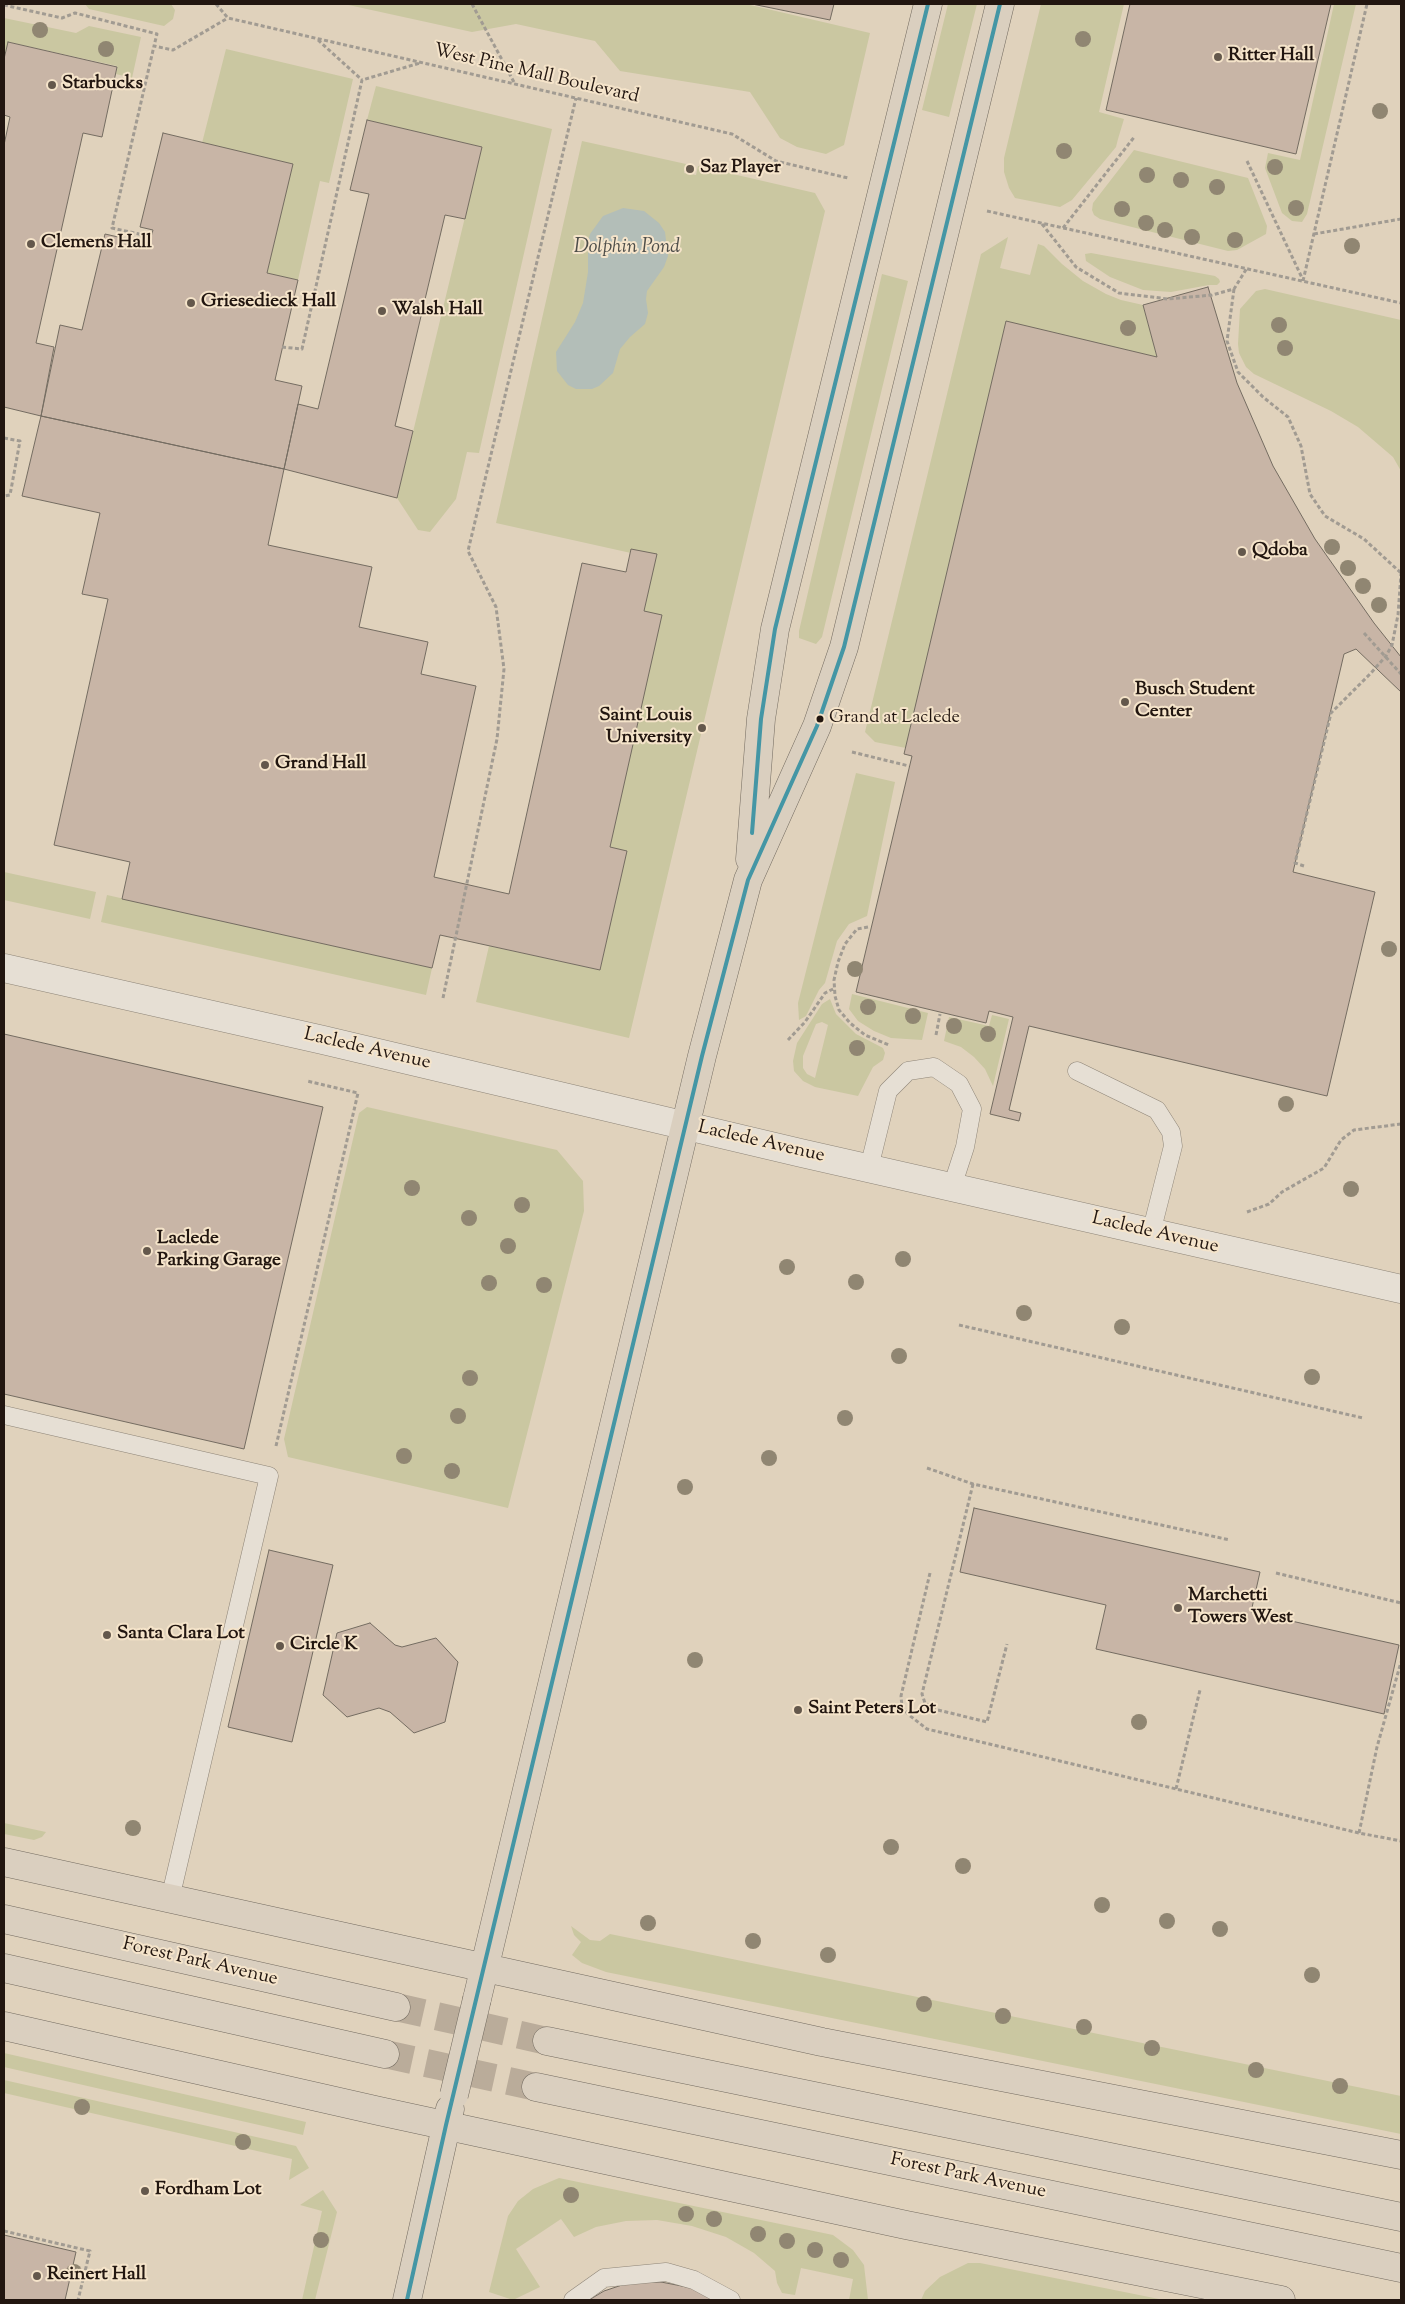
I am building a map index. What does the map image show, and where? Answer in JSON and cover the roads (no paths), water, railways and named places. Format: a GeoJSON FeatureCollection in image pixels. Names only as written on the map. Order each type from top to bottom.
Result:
{"type":"FeatureCollection","features":[{"type":"Feature","properties":{"kind":"main road"},"geometry":{"type":"LineString","coordinates":[[748,880],[762,719],[775,629],[928,4]]}},
{"type":"Feature","properties":{"kind":"main road"},"geometry":{"type":"LineString","coordinates":[[407,2300],[446,2125],[684,1125],[748,880],[817,726],[844,647],[1000,4]]}},
{"type":"Feature","properties":{"kind":"main road"},"geometry":{"type":"LineString","coordinates":[[4,1862],[822,2042],[1401,2155]]}},
{"type":"Feature","properties":{"kind":"main road","name":"Forest Park Avenue"},"geometry":{"type":"LineString","coordinates":[[4,1918],[396,2007]]}},
{"type":"Feature","properties":{"kind":"main road"},"geometry":{"type":"LineString","coordinates":[[4,1968],[384,2054]]}},
{"type":"Feature","properties":{"kind":"main road"},"geometry":{"type":"LineString","coordinates":[[4,2026],[896,2223],[1281,2300]]}},
{"type":"Feature","properties":{"kind":"main road"},"geometry":{"type":"LineString","coordinates":[[547,2041],[1401,2217]]}},
{"type":"Feature","properties":{"kind":"main road","name":"Forest Park Avenue"},"geometry":{"type":"LineString","coordinates":[[536,2087],[1401,2268]]}},
{"type":"Feature","properties":{"kind":"street","name":"Laclede Avenue"},"geometry":{"type":"LineString","coordinates":[[4,968],[1401,1289]]}},
{"type":"Feature","properties":{"kind":"lane"},"geometry":{"type":"LineString","coordinates":[[869,1168],[888,1091],[908,1071],[934,1067],[959,1084],[972,1109],[965,1147],[952,1187]]}},
{"type":"Feature","properties":{"kind":"lane"},"geometry":{"type":"LineString","coordinates":[[1077,1071],[1157,1110],[1171,1132],[1173,1146],[1151,1232]]}},
{"type":"Feature","properties":{"kind":"lane"},"geometry":{"type":"LineString","coordinates":[[4,1415],[269,1476],[170,1898]]}},
{"type":"Feature","properties":{"kind":"lane"},"geometry":{"type":"LineString","coordinates":[[573,2300],[604,2278],[666,2272],[694,2280],[730,2300]]}},
{"type":"Feature","properties":{"kind":"water","name":"Dolphin Pond"},"geometry":{"type":"Polygon","coordinates":[[[623,208],[644,211],[659,223],[665,232],[668,256],[664,267],[647,291],[648,313],[645,324],[620,349],[613,373],[599,386],[592,389],[576,389],[568,385],[557,371],[556,352],[575,322],[583,303],[588,272],[588,241],[590,234],[603,216],[623,208]]]}},
{"type":"Feature","properties":{"kind":"tunnel"},"geometry":{"type":"LineString","coordinates":[[396,2007],[547,2041]]}},
{"type":"Feature","properties":{"kind":"tunnel"},"geometry":{"type":"LineString","coordinates":[[385,2054],[536,2087]]}},
{"type":"Feature","properties":{"kind":"place","name":"Ritter Hall"},"geometry":{"type":"Point","coordinates":[1218,57]}},
{"type":"Feature","properties":{"kind":"place","name":"Starbucks"},"geometry":{"type":"Point","coordinates":[52,85]}},
{"type":"Feature","properties":{"kind":"place","name":"Saz Player"},"geometry":{"type":"Point","coordinates":[690,169]}},
{"type":"Feature","properties":{"kind":"place","name":"Clemens Hall"},"geometry":{"type":"Point","coordinates":[31,244]}},
{"type":"Feature","properties":{"kind":"place","name":"Griesedieck Hall"},"geometry":{"type":"Point","coordinates":[191,303]}},
{"type":"Feature","properties":{"kind":"place","name":"Walsh Hall"},"geometry":{"type":"Point","coordinates":[382,311]}},
{"type":"Feature","properties":{"kind":"place","name":"Qdoba"},"geometry":{"type":"Point","coordinates":[1242,552]}},
{"type":"Feature","properties":{"kind":"place","name":"Busch Student Center"},"geometry":{"type":"Point","coordinates":[1125,702]}},
{"type":"Feature","properties":{"kind":"place","name":"Grand at Laclede"},"geometry":{"type":"Point","coordinates":[820,719]}},
{"type":"Feature","properties":{"kind":"place","name":"Saint Louis University"},"geometry":{"type":"Point","coordinates":[702,728]}},
{"type":"Feature","properties":{"kind":"place","name":"Grand Hall"},"geometry":{"type":"Point","coordinates":[265,765]}},
{"type":"Feature","properties":{"kind":"place","name":"Laclede Parking Garage"},"geometry":{"type":"Point","coordinates":[147,1251]}},
{"type":"Feature","properties":{"kind":"place","name":"Marchetti Towers West"},"geometry":{"type":"Point","coordinates":[1178,1608]}},
{"type":"Feature","properties":{"kind":"place","name":"Santa Clara Lot"},"geometry":{"type":"Point","coordinates":[107,1635]}},
{"type":"Feature","properties":{"kind":"place","name":"Circle K"},"geometry":{"type":"Point","coordinates":[280,1646]}},
{"type":"Feature","properties":{"kind":"place","name":"Saint Peters Lot"},"geometry":{"type":"Point","coordinates":[798,1710]}},
{"type":"Feature","properties":{"kind":"place","name":"Fordham Lot"},"geometry":{"type":"Point","coordinates":[145,2191]}},
{"type":"Feature","properties":{"kind":"place","name":"Reinert Hall"},"geometry":{"type":"Point","coordinates":[37,2276]}}]}
